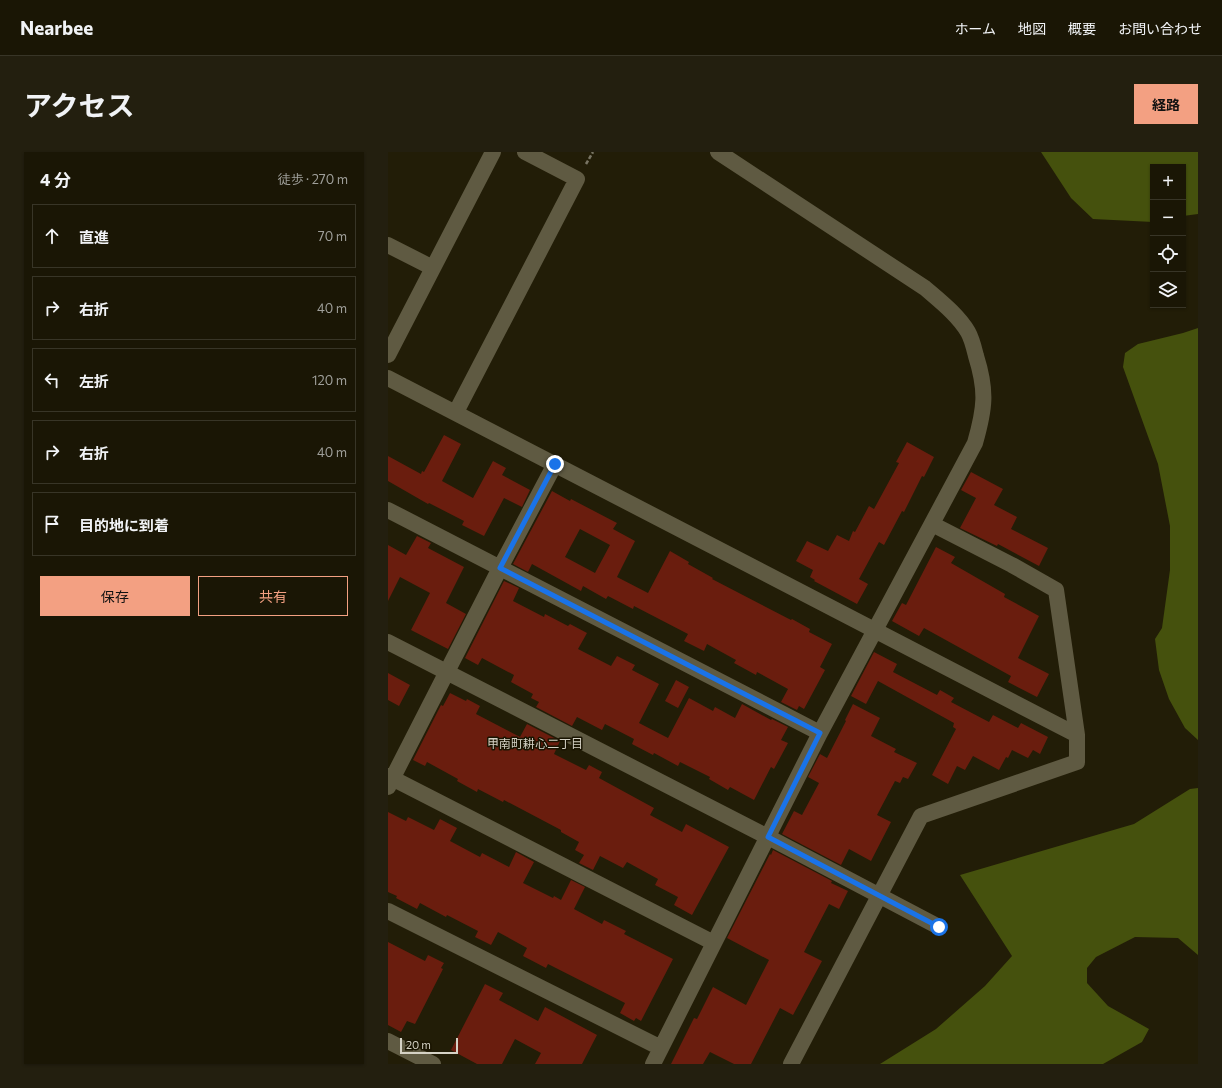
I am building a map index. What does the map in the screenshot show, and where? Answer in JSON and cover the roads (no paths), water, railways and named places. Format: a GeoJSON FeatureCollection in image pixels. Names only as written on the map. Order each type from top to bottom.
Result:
{"type":"FeatureCollection","features":[{"type":"Feature","properties":{"kind":"street"},"geometry":{"type":"LineString","coordinates":[[388,355],[493,152]]}},
{"type":"Feature","properties":{"kind":"street"},"geometry":{"type":"LineString","coordinates":[[456,412],[577,179],[525,152]]}},
{"type":"Feature","properties":{"kind":"street"},"geometry":{"type":"LineString","coordinates":[[653,1064],[820,733],[975,443],[982,420],[984,395],[982,375],[968,332],[957,318],[925,288],[718,152]]}},
{"type":"Feature","properties":{"kind":"street"},"geometry":{"type":"LineString","coordinates":[[388,245],[433,268]]}},
{"type":"Feature","properties":{"kind":"street"},"geometry":{"type":"LineString","coordinates":[[388,378],[1077,734]]}},
{"type":"Feature","properties":{"kind":"street"},"geometry":{"type":"LineString","coordinates":[[555,464],[500,568],[448,672],[390,780],[714,943]]}},
{"type":"Feature","properties":{"kind":"street"},"geometry":{"type":"LineString","coordinates":[[388,510],[820,733]]}},
{"type":"Feature","properties":{"kind":"street"},"geometry":{"type":"LineString","coordinates":[[791,1064],[878,896],[922,816],[1077,762],[1077,734],[1056,590],[1012,565],[932,524]]}},
{"type":"Feature","properties":{"kind":"street"},"geometry":{"type":"LineString","coordinates":[[388,642],[768,837],[939,927]]}},
{"type":"Feature","properties":{"kind":"street"},"geometry":{"type":"LineString","coordinates":[[388,911],[661,1048]]}},
{"type":"Feature","properties":{"kind":"street"},"geometry":{"type":"LineString","coordinates":[[388,1041],[433,1064]]}},
{"type":"Feature","properties":{"kind":"district","name":"甲南町耕心二丁目"},"geometry":{"type":"Point","coordinates":[535,743]}}]}
